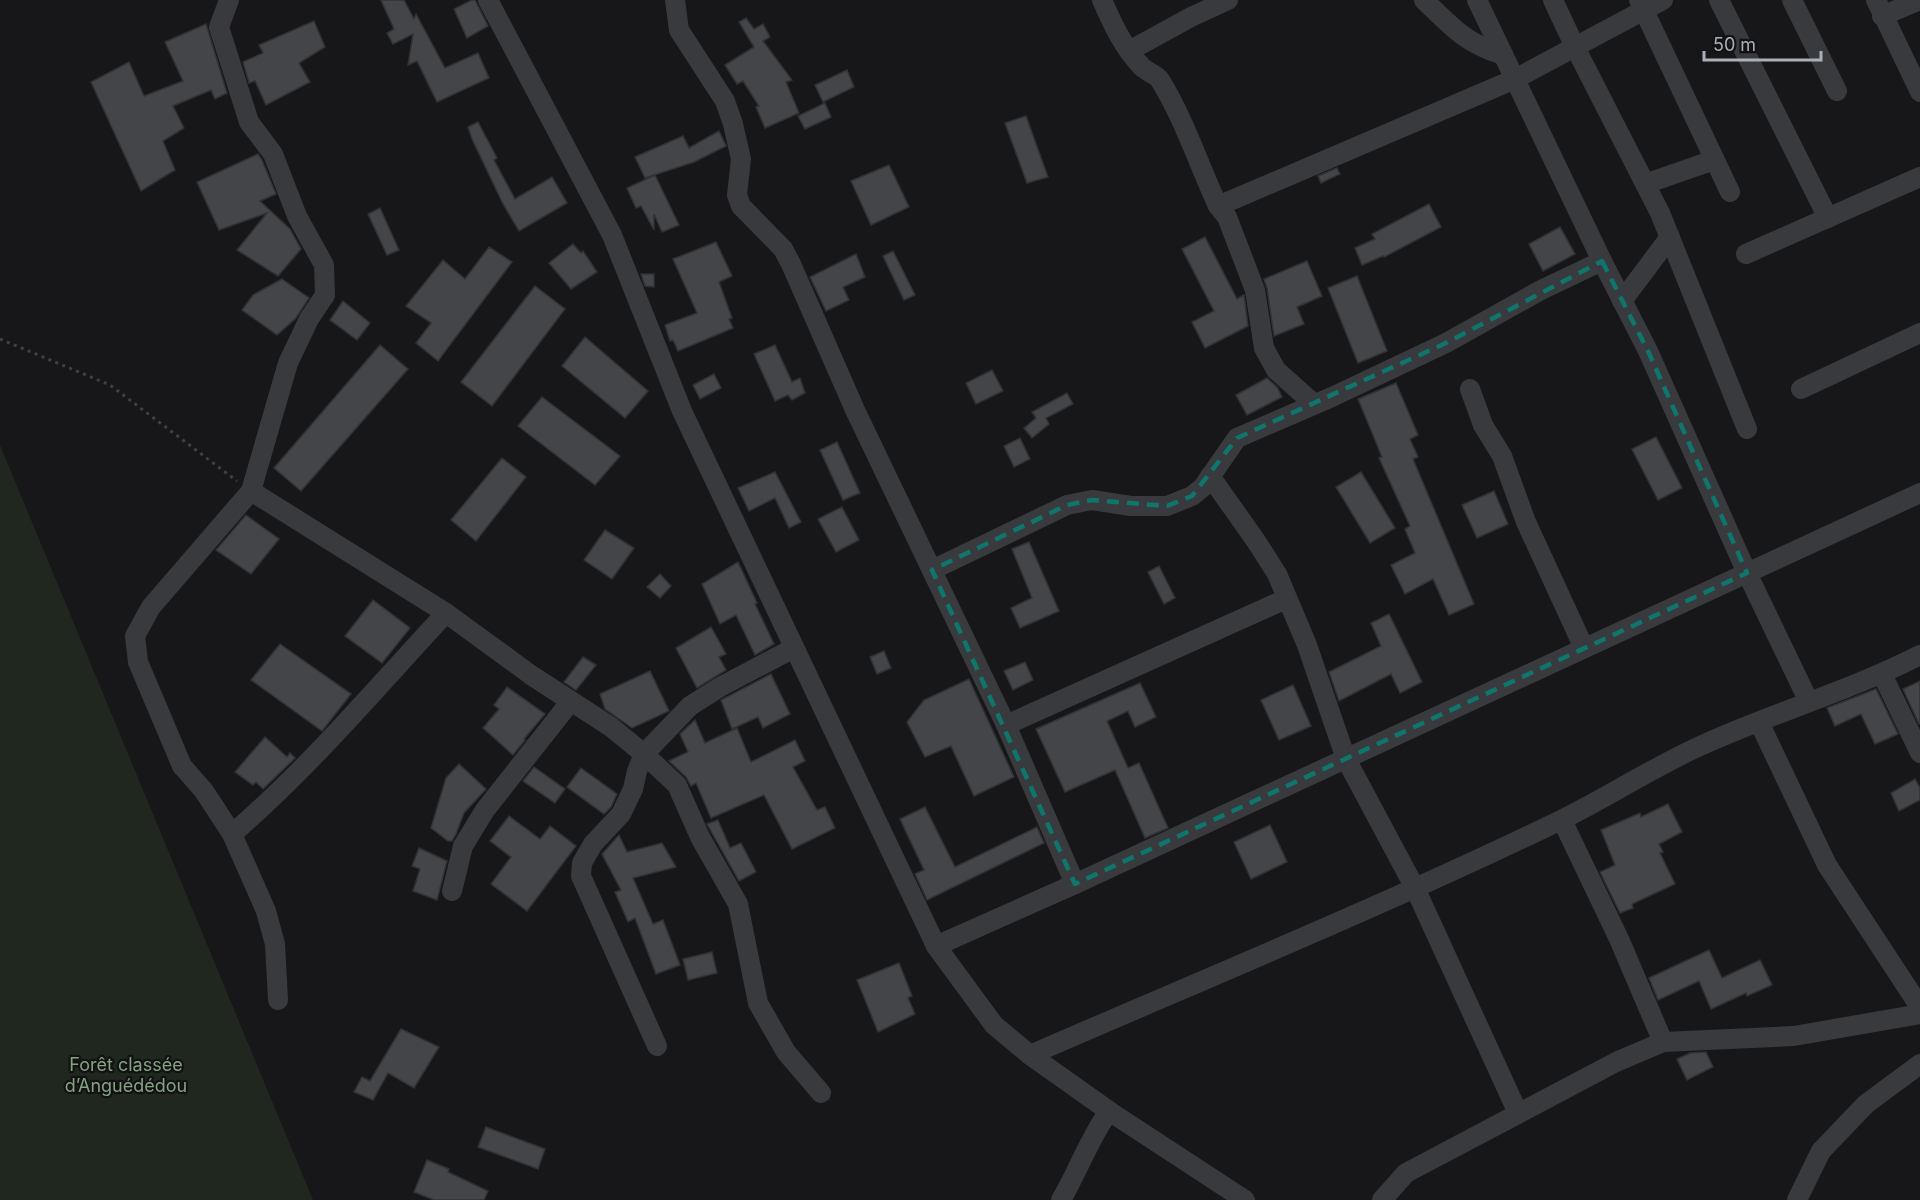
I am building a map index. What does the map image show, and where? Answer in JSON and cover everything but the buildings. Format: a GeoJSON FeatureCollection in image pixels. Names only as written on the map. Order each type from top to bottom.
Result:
{"type":"FeatureCollection","features":[{"type":"Feature","properties":{"kind":"street"},"geometry":{"type":"LineString","coordinates":[[229,0],[219,27],[249,122],[273,154],[297,216],[324,265],[326,295],[309,320],[288,363],[251,491],[151,607],[135,636],[138,662],[182,766],[204,791],[232,834],[267,911],[274,944],[278,1000]]}},
{"type":"Feature","properties":{"kind":"street"},"geometry":{"type":"LineString","coordinates":[[488,0],[612,235],[682,411],[936,946],[994,1025],[1030,1055],[1109,1111],[1245,1200]]}},
{"type":"Feature","properties":{"kind":"street"},"geometry":{"type":"LineString","coordinates":[[675,0],[679,30],[725,101],[733,124],[741,159],[737,195],[741,206],[750,217],[768,231],[783,249],[791,264],[855,410],[1006,725],[1075,884]]}},
{"type":"Feature","properties":{"kind":"street"},"geometry":{"type":"LineString","coordinates":[[1102,0],[1115,30],[1129,51],[1144,69],[1159,77],[1218,206],[1227,217],[1255,290],[1264,348],[1276,370],[1314,404]]}},
{"type":"Feature","properties":{"kind":"street"},"geometry":{"type":"LineString","coordinates":[[1129,51],[1191,17],[1228,0]]}},
{"type":"Feature","properties":{"kind":"street"},"geometry":{"type":"LineString","coordinates":[[1424,0],[1466,40],[1503,55]]}},
{"type":"Feature","properties":{"kind":"street"},"geometry":{"type":"LineString","coordinates":[[1477,0],[1602,261],[1648,351],[1809,702]]}},
{"type":"Feature","properties":{"kind":"street"},"geometry":{"type":"LineString","coordinates":[[1553,0],[1670,237],[1747,429]]}},
{"type":"Feature","properties":{"kind":"street"},"geometry":{"type":"LineString","coordinates":[[1218,206],[1515,79],[1575,48],[1641,5],[1663,0]]}},
{"type":"Feature","properties":{"kind":"street"},"geometry":{"type":"LineString","coordinates":[[1719,0],[1828,218]]}},
{"type":"Feature","properties":{"kind":"street"},"geometry":{"type":"LineString","coordinates":[[1792,0],[1837,91]]}},
{"type":"Feature","properties":{"kind":"street"},"geometry":{"type":"LineString","coordinates":[[1920,0],[1879,8],[1920,92]]}},
{"type":"Feature","properties":{"kind":"street"},"geometry":{"type":"LineString","coordinates":[[1641,5],[1730,192]]}},
{"type":"Feature","properties":{"kind":"street"},"geometry":{"type":"LineString","coordinates":[[1645,184],[1714,160]]}},
{"type":"Feature","properties":{"kind":"street"},"geometry":{"type":"LineString","coordinates":[[1746,254],[1920,177]]}},
{"type":"Feature","properties":{"kind":"street"},"geometry":{"type":"LineString","coordinates":[[1622,301],[1670,237]]}},
{"type":"Feature","properties":{"kind":"street"},"geometry":{"type":"LineString","coordinates":[[932,570],[1067,505],[1092,500],[1131,506],[1167,506],[1192,496],[1203,487],[1237,438],[1446,343],[1541,290],[1602,261]]}},
{"type":"Feature","properties":{"kind":"street"},"geometry":{"type":"LineString","coordinates":[[1801,389],[1920,333]]}},
{"type":"Feature","properties":{"kind":"street"},"geometry":{"type":"LineString","coordinates":[[1470,389],[1483,425],[1502,456],[1526,522],[1584,648]]}},
{"type":"Feature","properties":{"kind":"street"},"geometry":{"type":"LineString","coordinates":[[1210,476],[1256,541],[1276,574],[1307,645],[1346,759],[1416,888],[1518,1113]]}},
{"type":"Feature","properties":{"kind":"street"},"geometry":{"type":"LineString","coordinates":[[251,491],[446,613],[531,675],[611,728],[644,754],[676,785],[700,837],[738,904],[758,1003],[786,1052],[821,1093]]}},
{"type":"Feature","properties":{"kind":"street"},"geometry":{"type":"LineString","coordinates":[[936,946],[1920,494]]}},
{"type":"Feature","properties":{"kind":"street"},"geometry":{"type":"LineString","coordinates":[[1006,725],[1286,599]]}},
{"type":"Feature","properties":{"kind":"street"},"geometry":{"type":"LineString","coordinates":[[232,834],[275,797],[315,757],[446,613]]}},
{"type":"Feature","properties":{"kind":"street"},"geometry":{"type":"LineString","coordinates":[[657,1046],[581,876],[582,863],[593,844],[621,814],[633,789],[644,754],[690,706],[720,687],[794,648]]}},
{"type":"Feature","properties":{"kind":"street"},"geometry":{"type":"LineString","coordinates":[[1030,1055],[1416,888],[1562,820],[1694,749],[1729,733],[1882,674],[1920,655]]}},
{"type":"Feature","properties":{"kind":"street"},"geometry":{"type":"LineString","coordinates":[[1882,674],[1920,753]]}},
{"type":"Feature","properties":{"kind":"street"},"geometry":{"type":"LineString","coordinates":[[452,891],[464,846],[485,810],[571,701]]}},
{"type":"Feature","properties":{"kind":"street"},"geometry":{"type":"LineString","coordinates":[[1759,722],[1827,865],[1920,1007]]}},
{"type":"Feature","properties":{"kind":"street"},"geometry":{"type":"LineString","coordinates":[[1562,820],[1619,939],[1664,1042]]}},
{"type":"Feature","properties":{"kind":"street"},"geometry":{"type":"LineString","coordinates":[[1382,1200],[1406,1173],[1616,1062],[1664,1042],[1794,1036],[1920,1014]]}},
{"type":"Feature","properties":{"kind":"street"},"geometry":{"type":"LineString","coordinates":[[1797,1200],[1821,1151],[1866,1104],[1920,1064]]}},
{"type":"Feature","properties":{"kind":"street"},"geometry":{"type":"LineString","coordinates":[[1061,1200],[1074,1178],[1083,1154],[1109,1111]]}},
{"type":"Feature","properties":{"kind":"path"},"geometry":{"type":"LineString","coordinates":[[0,339],[110,386],[251,491]]}},
{"type":"Feature","properties":{"kind":"highlighted area"},"geometry":{"type":"Polygon","coordinates":[[[1602,261],[1648,351],[1747,573],[1075,884],[932,570],[1067,505],[1092,500],[1167,506],[1192,496],[1237,438],[1446,343],[1602,261]]]}},
{"type":"Feature","properties":{"kind":"green space","name":"Forêt classée d’Anguédédou"},"geometry":{"type":"Polygon","coordinates":[[[0,445],[313,1200],[0,1200],[0,445]]]}}]}
